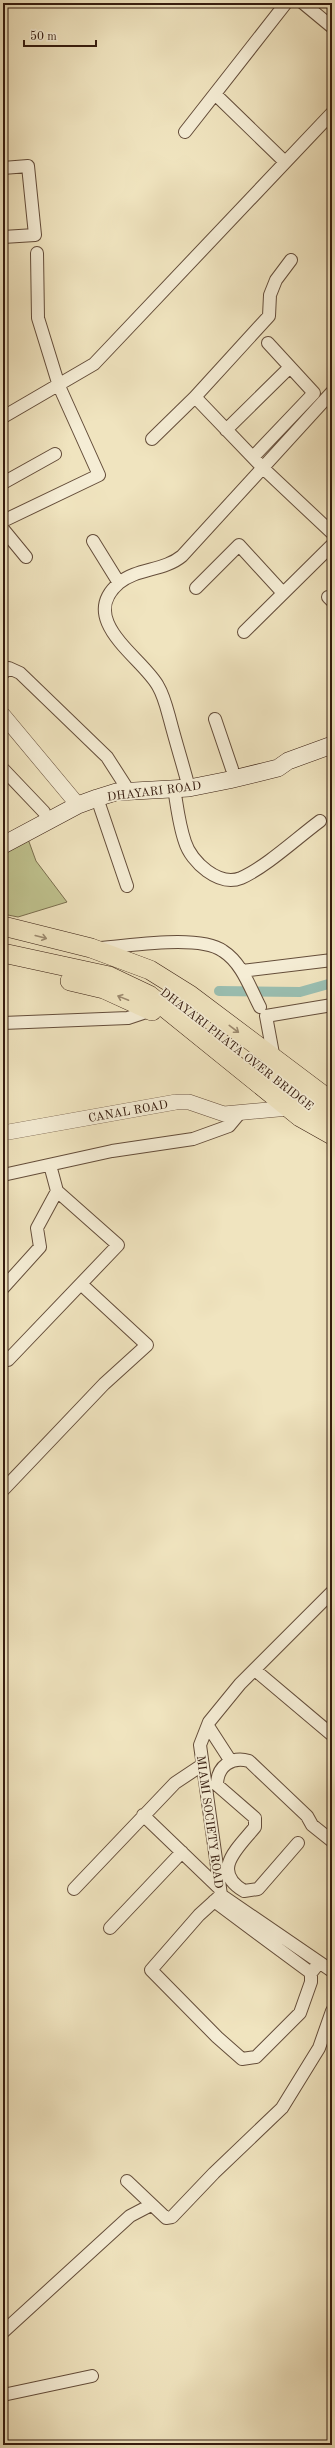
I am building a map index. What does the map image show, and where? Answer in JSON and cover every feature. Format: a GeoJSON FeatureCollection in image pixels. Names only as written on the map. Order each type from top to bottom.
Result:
{"type":"FeatureCollection","features":[{"type":"Feature","properties":{"kind":"main road","name":"DHAYARI ROAD"},"geometry":{"type":"LineString","coordinates":[[3,845],[75,802],[97,798],[116,792],[183,785],[278,768],[288,761],[332,745]]}},
{"type":"Feature","properties":{"kind":"main road","name":"DHAYARI ROAD"},"geometry":{"type":"LineString","coordinates":[[3,833],[44,812],[125,784],[183,785],[232,769],[275,759],[288,761]]}},
{"type":"Feature","properties":{"kind":"main road"},"geometry":{"type":"LineString","coordinates":[[3,926],[88,961],[150,970],[190,995],[332,1102]]}},
{"type":"Feature","properties":{"kind":"main road","name":"DHAYARI PHATA OVER BRIDGE"},"geometry":{"type":"LineString","coordinates":[[3,942],[104,965],[136,976],[174,998],[317,1112],[332,1120]]}},
{"type":"Feature","properties":{"kind":"main road","name":"DHAYARI PHATA OVER BRIDGE"},"geometry":{"type":"LineString","coordinates":[[3,953],[88,961],[109,976],[149,995],[289,1108],[314,1126],[332,1135]]}},
{"type":"Feature","properties":{"kind":"main road"},"geometry":{"type":"LineString","coordinates":[[3,966],[104,989],[152,1010],[250,1087],[272,1093]]}},
{"type":"Feature","properties":{"kind":"street"},"geometry":{"type":"LineString","coordinates":[[185,132],[216,95],[286,3]]}},
{"type":"Feature","properties":{"kind":"street"},"geometry":{"type":"LineString","coordinates":[[303,3],[332,27]]}},
{"type":"Feature","properties":{"kind":"street"},"geometry":{"type":"LineString","coordinates":[[216,95],[285,162]]}},
{"type":"Feature","properties":{"kind":"street"},"geometry":{"type":"LineString","coordinates":[[3,417],[94,364],[332,114]]}},
{"type":"Feature","properties":{"kind":"street"},"geometry":{"type":"LineString","coordinates":[[3,168],[28,166],[35,235],[3,237]]}},
{"type":"Feature","properties":{"kind":"street"},"geometry":{"type":"LineString","coordinates":[[3,522],[99,475],[58,386],[38,318],[37,253]]}},
{"type":"Feature","properties":{"kind":"street"},"geometry":{"type":"LineString","coordinates":[[152,439],[194,397],[269,316],[270,295],[276,280],[291,260]]}},
{"type":"Feature","properties":{"kind":"street"},"geometry":{"type":"LineString","coordinates":[[252,457],[314,394],[268,343]]}},
{"type":"Feature","properties":{"kind":"street"},"geometry":{"type":"LineString","coordinates":[[226,430],[290,367]]}},
{"type":"Feature","properties":{"kind":"street"},"geometry":{"type":"LineString","coordinates":[[320,821],[256,869],[240,878],[230,880],[211,873],[192,857],[185,842],[183,785],[158,685],[120,644],[112,632],[106,614],[106,602],[119,583],[133,575],[168,566],[176,561],[332,392]]}},
{"type":"Feature","properties":{"kind":"street"},"geometry":{"type":"LineString","coordinates":[[194,397],[263,468],[332,533]]}},
{"type":"Feature","properties":{"kind":"street"},"geometry":{"type":"LineString","coordinates":[[3,483],[56,454]]}},
{"type":"Feature","properties":{"kind":"street"},"geometry":{"type":"LineString","coordinates":[[3,529],[26,557]]}},
{"type":"Feature","properties":{"kind":"street"},"geometry":{"type":"LineString","coordinates":[[92,541],[119,583]]}},
{"type":"Feature","properties":{"kind":"street"},"geometry":{"type":"LineString","coordinates":[[196,588],[239,545],[283,593]]}},
{"type":"Feature","properties":{"kind":"street"},"geometry":{"type":"LineString","coordinates":[[244,632],[332,545]]}},
{"type":"Feature","properties":{"kind":"street"},"geometry":{"type":"LineString","coordinates":[[3,673],[9,668],[20,673],[107,757],[125,784]]}},
{"type":"Feature","properties":{"kind":"street"},"geometry":{"type":"LineString","coordinates":[[4,718],[75,802]]}},
{"type":"Feature","properties":{"kind":"street"},"geometry":{"type":"LineString","coordinates":[[215,718],[232,769]]}},
{"type":"Feature","properties":{"kind":"street"},"geometry":{"type":"LineString","coordinates":[[3,769],[44,812]]}},
{"type":"Feature","properties":{"kind":"street"},"geometry":{"type":"LineString","coordinates":[[97,798],[127,886]]}},
{"type":"Feature","properties":{"kind":"street"},"geometry":{"type":"LineString","coordinates":[[88,961],[193,942],[212,945],[223,951],[242,971],[263,1011],[274,1059]]}},
{"type":"Feature","properties":{"kind":"street"},"geometry":{"type":"LineString","coordinates":[[242,971],[332,960]]}},
{"type":"Feature","properties":{"kind":"street"},"geometry":{"type":"LineString","coordinates":[[263,1011],[330,1007]]}},
{"type":"Feature","properties":{"kind":"street"},"geometry":{"type":"LineString","coordinates":[[3,1023],[128,1018],[152,1010]]}},
{"type":"Feature","properties":{"kind":"street","name":"CANAL ROAD"},"geometry":{"type":"LineString","coordinates":[[3,1133],[176,1102],[189,1102],[224,1114],[289,1108]]}},
{"type":"Feature","properties":{"kind":"street"},"geometry":{"type":"LineString","coordinates":[[3,1175],[112,1151],[194,1139],[229,1126],[245,1113]]}},
{"type":"Feature","properties":{"kind":"street"},"geometry":{"type":"LineString","coordinates":[[3,1355],[8,1360],[118,1245],[57,1191],[50,1165]]}},
{"type":"Feature","properties":{"kind":"street"},"geometry":{"type":"LineString","coordinates":[[3,1288],[40,1247],[37,1228],[57,1191]]}},
{"type":"Feature","properties":{"kind":"street"},"geometry":{"type":"LineString","coordinates":[[3,1490],[104,1384],[147,1345],[81,1284]]}},
{"type":"Feature","properties":{"kind":"street","name":"MIAMI SOCIETY ROAD"},"geometry":{"type":"LineString","coordinates":[[332,1592],[240,1684],[208,1726],[200,1745],[218,1895],[262,1930],[332,1971]]}},
{"type":"Feature","properties":{"kind":"street"},"geometry":{"type":"LineString","coordinates":[[255,1670],[332,1735]]}},
{"type":"Feature","properties":{"kind":"street"},"geometry":{"type":"LineString","coordinates":[[208,1726],[230,1760]]}},
{"type":"Feature","properties":{"kind":"street"},"geometry":{"type":"LineString","coordinates":[[298,1843],[258,1889],[244,1891],[230,1880],[227,1872],[228,1862],[255,1827],[256,1822],[255,1818],[217,1785],[217,1780],[230,1760],[240,1758],[249,1761],[308,1816],[312,1825],[332,1841]]}},
{"type":"Feature","properties":{"kind":"street"},"geometry":{"type":"LineString","coordinates":[[74,1888],[175,1783],[202,1765]]}},
{"type":"Feature","properties":{"kind":"street"},"geometry":{"type":"LineString","coordinates":[[143,1815],[182,1852],[218,1895],[151,1970],[217,2037],[242,2059],[256,2057],[300,2013],[311,1982],[311,1973],[319,1962]]}},
{"type":"Feature","properties":{"kind":"street"},"geometry":{"type":"LineString","coordinates":[[110,1928],[182,1852]]}},
{"type":"Feature","properties":{"kind":"street"},"geometry":{"type":"LineString","coordinates":[[262,1930],[311,1973]]}},
{"type":"Feature","properties":{"kind":"street"},"geometry":{"type":"LineString","coordinates":[[127,2181],[166,2218],[172,2217],[214,2173],[282,2108],[319,2048],[332,2011]]}},
{"type":"Feature","properties":{"kind":"street"},"geometry":{"type":"LineString","coordinates":[[3,2332],[130,2216],[151,2205]]}},
{"type":"Feature","properties":{"kind":"street"},"geometry":{"type":"LineString","coordinates":[[3,2396],[92,2376]]}},
{"type":"Feature","properties":{"kind":"green space"},"geometry":{"type":"Polygon","coordinates":[[[28,839],[36,861],[67,902],[18,917],[3,914],[3,853],[28,839]]]}},
{"type":"Feature","properties":{"kind":"waterway"},"geometry":{"type":"LineString","coordinates":[[219,991],[300,992],[332,983]]}}]}
